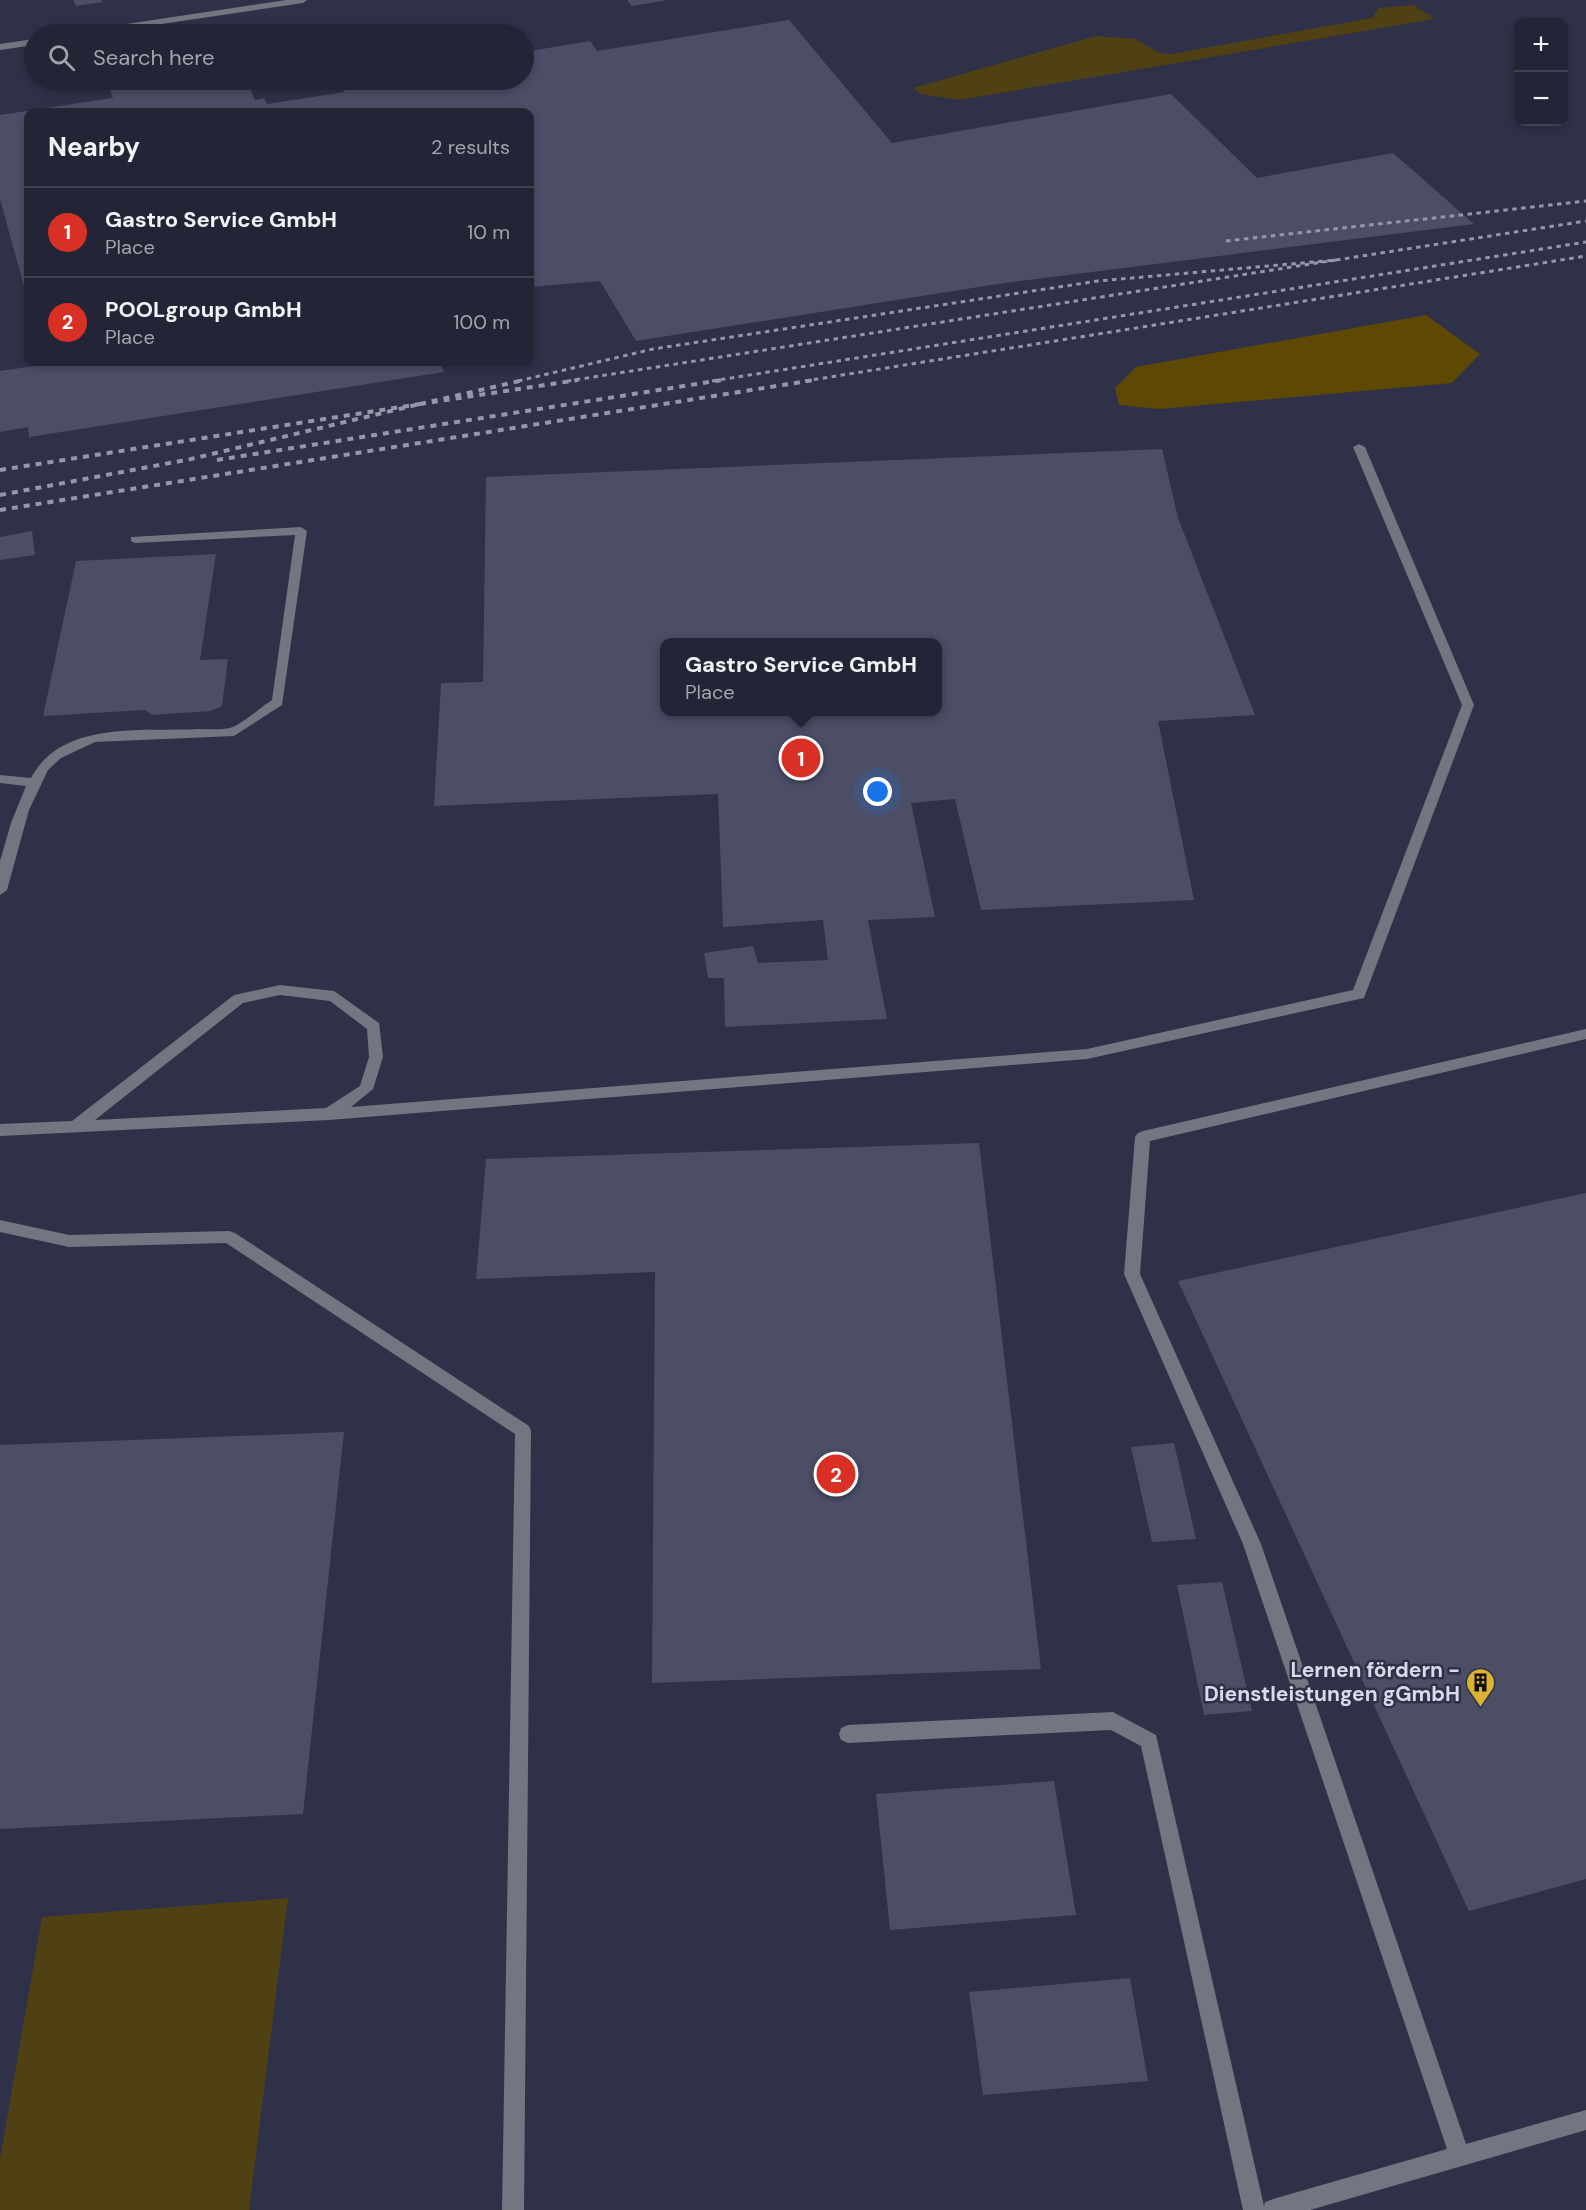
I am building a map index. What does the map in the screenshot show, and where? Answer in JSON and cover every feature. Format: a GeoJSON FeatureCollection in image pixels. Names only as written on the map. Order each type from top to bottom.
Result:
{"type":"FeatureCollection","features":[{"type":"Feature","properties":{"kind":"street"},"geometry":{"type":"LineString","coordinates":[[146,24],[303,0]]}},
{"type":"Feature","properties":{"kind":"street"},"geometry":{"type":"LineString","coordinates":[[0,47],[24,43]]}},
{"type":"Feature","properties":{"kind":"street"},"geometry":{"type":"LineString","coordinates":[[0,1130],[329,1114],[1087,1054],[1359,994],[1468,705],[1359,447]]}},
{"type":"Feature","properties":{"kind":"street"},"geometry":{"type":"LineString","coordinates":[[0,890],[12,834],[44,766],[58,753],[78,742],[94,738],[234,732],[278,702],[301,531],[135,539]]}},
{"type":"Feature","properties":{"kind":"street"},"geometry":{"type":"LineString","coordinates":[[0,779],[35,783]]}},
{"type":"Feature","properties":{"kind":"street"},"geometry":{"type":"LineString","coordinates":[[75,1127],[239,999],[280,990],[334,996],[374,1027],[376,1057],[366,1089],[329,1114]]}},
{"type":"Feature","properties":{"kind":"street"},"geometry":{"type":"LineString","coordinates":[[1460,2156],[1252,1544],[1132,1274],[1143,1137],[1586,1034]]}},
{"type":"Feature","properties":{"kind":"street"},"geometry":{"type":"LineString","coordinates":[[0,1226],[69,1241],[229,1237],[523,1431],[513,2210]]}},
{"type":"Feature","properties":{"kind":"street"},"geometry":{"type":"LineString","coordinates":[[848,1734],[1113,1721],[1149,1741],[1254,2210]]}},
{"type":"Feature","properties":{"kind":"street"},"geometry":{"type":"LineString","coordinates":[[1274,2210],[1586,2120]]}},
{"type":"Feature","properties":{"kind":"shaded area"},"geometry":{"type":"Polygon","coordinates":[[[1414,5],[1434,19],[959,100],[921,94],[913,88],[1096,36],[1136,39],[1159,53],[1172,54],[1372,18],[1379,8],[1414,5]]]}},
{"type":"Feature","properties":{"kind":"shaded area"},"geometry":{"type":"Polygon","coordinates":[[[1426,315],[1480,354],[1452,383],[1159,409],[1119,405],[1115,388],[1136,367],[1426,315]]]}},
{"type":"Feature","properties":{"kind":"shaded area"},"geometry":{"type":"Polygon","coordinates":[[[288,1898],[249,2210],[0,2210],[0,2159],[42,1917],[288,1898]]]}},
{"type":"Feature","properties":{"kind":"building"},"geometry":{"type":"Polygon","coordinates":[[[73,0],[102,0],[103,2],[76,6],[73,0]]]}},
{"type":"Feature","properties":{"kind":"building"},"geometry":{"type":"Polygon","coordinates":[[[627,0],[663,0],[663,1],[632,6],[627,0]]]}},
{"type":"Feature","properties":{"kind":"building"},"geometry":{"type":"Polygon","coordinates":[[[789,20],[892,143],[1171,94],[1257,178],[1393,153],[1474,224],[1004,283],[636,341],[600,281],[534,287],[534,108],[47,108],[113,98],[110,90],[250,90],[255,100],[264,98],[267,104],[345,92],[344,90],[534,90],[534,50],[590,41],[597,51],[789,20]]]}},
{"type":"Feature","properties":{"kind":"building"},"geometry":{"type":"Polygon","coordinates":[[[24,111],[24,286],[0,199],[0,115],[24,111]]]}},
{"type":"Feature","properties":{"kind":"building"},"geometry":{"type":"Polygon","coordinates":[[[34,366],[442,366],[444,372],[29,437],[28,427],[0,432],[0,371],[34,366]]]}},
{"type":"Feature","properties":{"kind":"building"},"geometry":{"type":"Polygon","coordinates":[[[1162,449],[1178,518],[1255,715],[1158,721],[1194,900],[981,910],[955,799],[911,803],[935,917],[868,920],[887,1019],[725,1027],[724,978],[708,978],[704,953],[753,946],[758,963],[828,960],[823,920],[723,927],[718,794],[434,806],[441,683],[483,682],[486,477],[1162,449]]]}},
{"type":"Feature","properties":{"kind":"building"},"geometry":{"type":"Polygon","coordinates":[[[32,531],[35,555],[0,560],[0,537],[32,531]]]}},
{"type":"Feature","properties":{"kind":"building"},"geometry":{"type":"Polygon","coordinates":[[[216,554],[200,660],[228,659],[222,706],[211,711],[152,715],[145,710],[43,716],[76,561],[216,554]]]}},
{"type":"Feature","properties":{"kind":"building"},"geometry":{"type":"Polygon","coordinates":[[[979,1143],[1041,1669],[652,1683],[655,1272],[476,1279],[486,1159],[979,1143]]]}},
{"type":"Feature","properties":{"kind":"building","name":"Lernen fördern - Dienstleistungen gGmbH"},"geometry":{"type":"Polygon","coordinates":[[[1586,1193],[1586,1879],[1469,1911],[1178,1281],[1586,1193]]]}},
{"type":"Feature","properties":{"kind":"building"},"geometry":{"type":"Polygon","coordinates":[[[344,1432],[303,1814],[0,1829],[0,1445],[344,1432]]]}},
{"type":"Feature","properties":{"kind":"building"},"geometry":{"type":"Polygon","coordinates":[[[1174,1443],[1196,1539],[1152,1542],[1131,1447],[1174,1443]]]}},
{"type":"Feature","properties":{"kind":"building"},"geometry":{"type":"Polygon","coordinates":[[[1222,1582],[1252,1711],[1204,1715],[1177,1585],[1222,1582]]]}},
{"type":"Feature","properties":{"kind":"building"},"geometry":{"type":"Polygon","coordinates":[[[1054,1781],[1076,1915],[890,1930],[876,1794],[1054,1781]]]}},
{"type":"Feature","properties":{"kind":"building"},"geometry":{"type":"Polygon","coordinates":[[[1130,1978],[1148,2081],[983,2095],[969,1992],[1130,1978]]]}},
{"type":"Feature","properties":{"kind":"railway"},"geometry":{"type":"LineString","coordinates":[[1226,241],[1586,201]]}},
{"type":"Feature","properties":{"kind":"railway"},"geometry":{"type":"LineString","coordinates":[[1336,260],[1586,221]]}},
{"type":"Feature","properties":{"kind":"railway"},"geometry":{"type":"LineString","coordinates":[[712,381],[1586,242]]}},
{"type":"Feature","properties":{"kind":"railway"},"geometry":{"type":"LineString","coordinates":[[805,381],[1586,256]]}},
{"type":"Feature","properties":{"kind":"railway"},"geometry":{"type":"LineString","coordinates":[[518,381],[653,349],[1098,281],[1336,260]]}},
{"type":"Feature","properties":{"kind":"railway"},"geometry":{"type":"LineString","coordinates":[[568,381],[1336,260]]}},
{"type":"Feature","properties":{"kind":"railway"},"geometry":{"type":"LineString","coordinates":[[420,404],[524,380]]}},
{"type":"Feature","properties":{"kind":"railway"},"geometry":{"type":"LineString","coordinates":[[420,404],[578,380]]}},
{"type":"Feature","properties":{"kind":"railway"},"geometry":{"type":"LineString","coordinates":[[217,460],[722,380]]}},
{"type":"Feature","properties":{"kind":"railway"},"geometry":{"type":"LineString","coordinates":[[0,510],[814,380]]}},
{"type":"Feature","properties":{"kind":"railway"},"geometry":{"type":"LineString","coordinates":[[0,470],[420,404]]}},
{"type":"Feature","properties":{"kind":"railway"},"geometry":{"type":"LineString","coordinates":[[0,495],[191,459],[420,404]]}},
{"type":"Feature","properties":{"kind":"place","name":"Gastro Service GmbH"},"geometry":{"type":"Point","coordinates":[801,758]}},
{"type":"Feature","properties":{"kind":"place","name":"POOLgroup GmbH"},"geometry":{"type":"Point","coordinates":[836,1474]}},
{"type":"Feature","properties":{"kind":"place","name":"Lernen fördern - Dienstleistungen gGmbH"},"geometry":{"type":"Point","coordinates":[1481,1708]}}]}
